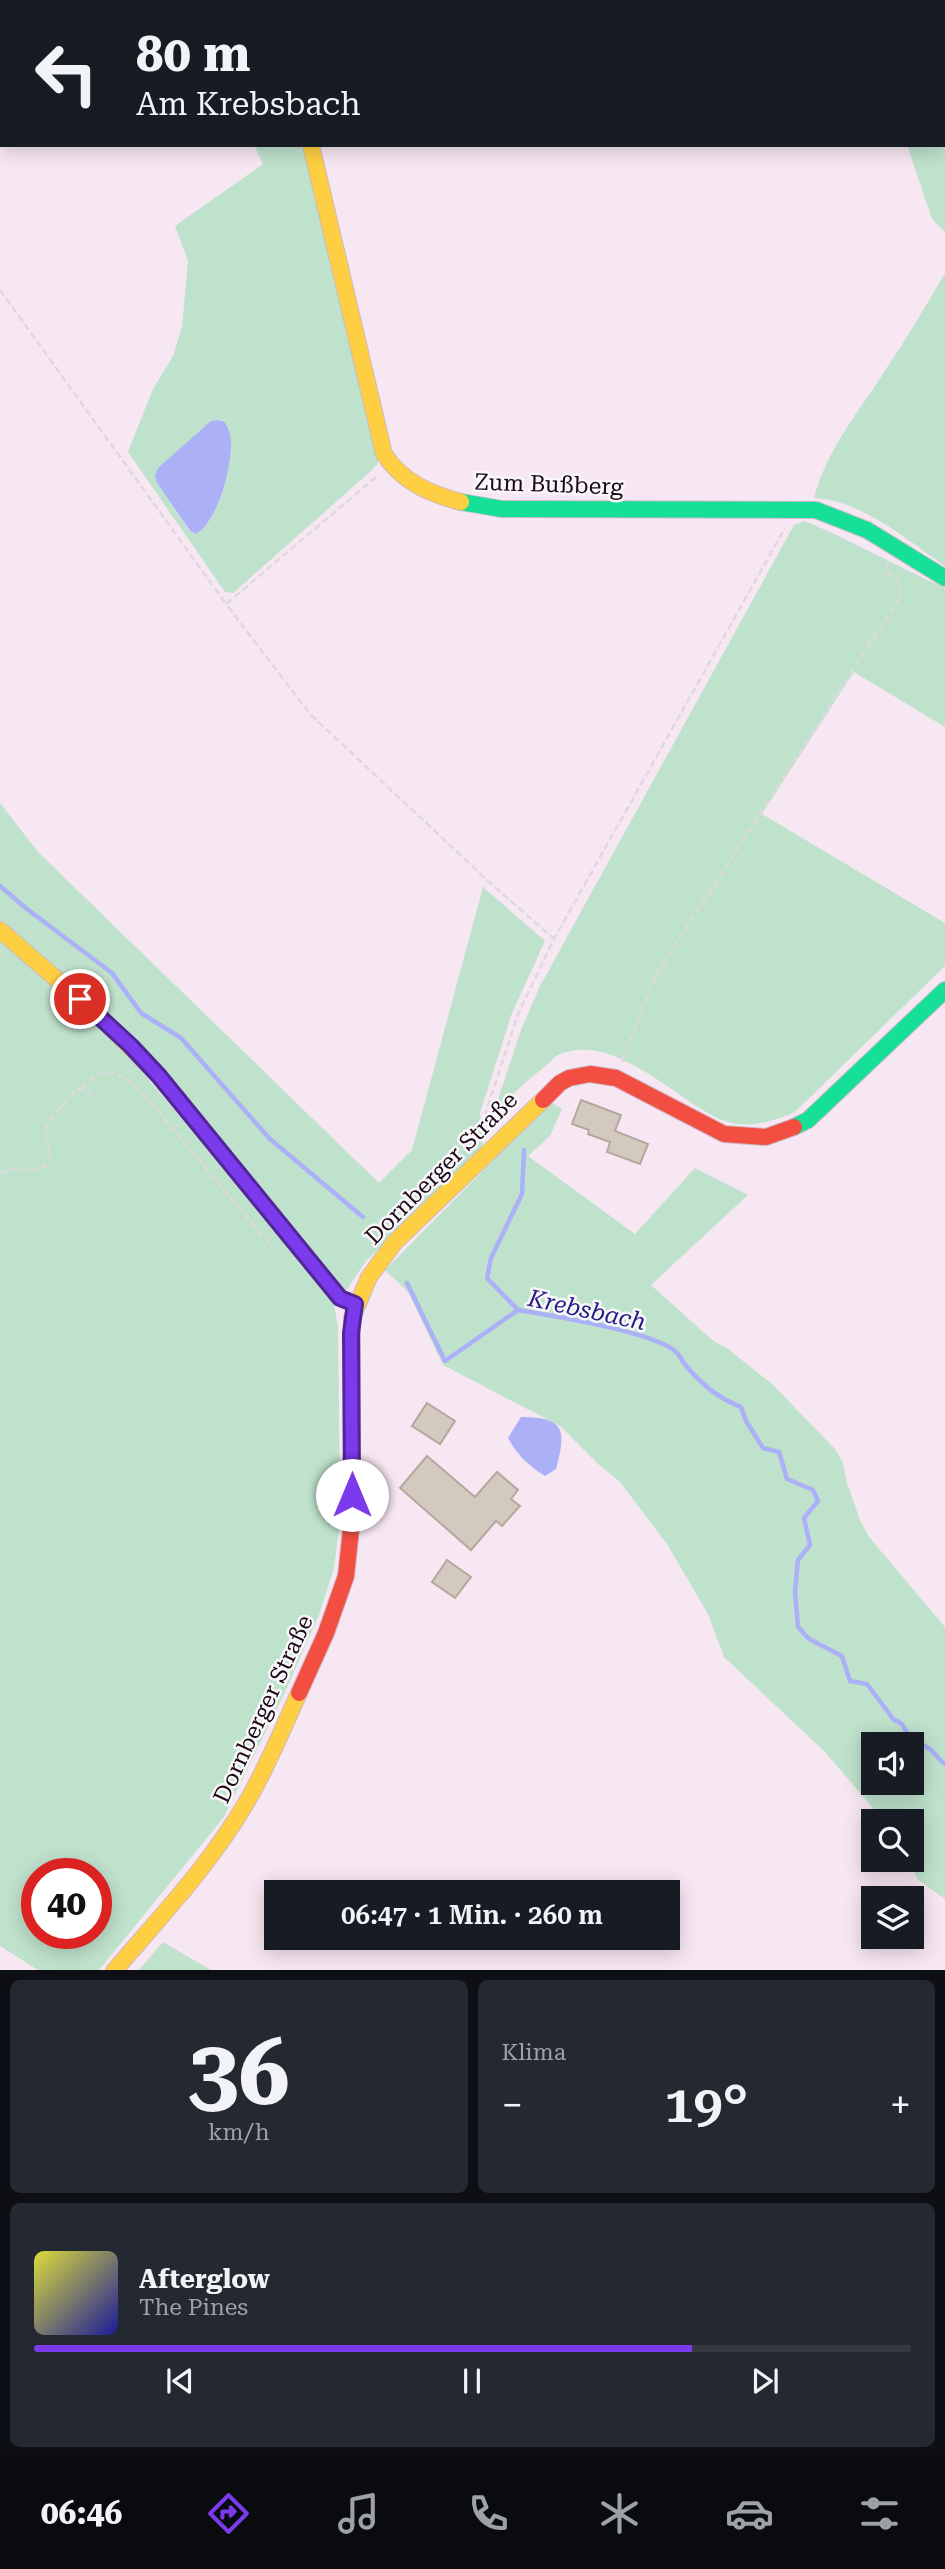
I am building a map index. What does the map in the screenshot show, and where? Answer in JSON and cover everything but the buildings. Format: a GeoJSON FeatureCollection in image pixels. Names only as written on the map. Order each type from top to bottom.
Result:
{"type":"FeatureCollection","features":[{"type":"Feature","properties":{"kind":"street"},"geometry":{"type":"LineString","coordinates":[[312,147],[389,466]]}},
{"type":"Feature","properties":{"kind":"street","name":"Zum Bußberg"},"geometry":{"type":"LineString","coordinates":[[389,466],[430,491],[473,506],[530,510],[816,510],[865,528],[945,578]]}},
{"type":"Feature","properties":{"kind":"street"},"geometry":{"type":"LineString","coordinates":[[0,930],[131,1046],[340,1298],[355,1304]]}},
{"type":"Feature","properties":{"kind":"street","name":"Dornberger Straße"},"geometry":{"type":"LineString","coordinates":[[114,1970],[220,1845],[245,1808],[341,1594],[350,1558],[352,1520],[351,1333],[355,1304],[379,1261],[560,1083],[569,1078],[590,1074],[616,1078],[724,1133],[756,1138],[776,1135],[795,1127],[822,1109],[945,990]]}},
{"type":"Feature","properties":{"kind":"path"},"geometry":{"type":"LineString","coordinates":[[0,290],[226,604],[310,714],[488,881],[554,939]]}},
{"type":"Feature","properties":{"kind":"path"},"geometry":{"type":"LineString","coordinates":[[226,604],[389,466]]}},
{"type":"Feature","properties":{"kind":"path"},"geometry":{"type":"LineString","coordinates":[[491,1150],[486,1112],[518,1014],[554,939],[790,518],[791,509]]}},
{"type":"Feature","properties":{"kind":"path"},"geometry":{"type":"LineString","coordinates":[[616,1078],[656,975],[900,597],[900,585],[888,573],[886,567],[896,547]]}},
{"type":"Feature","properties":{"kind":"path"},"geometry":{"type":"LineString","coordinates":[[0,1173],[11,1168],[36,1170],[45,1167],[51,1154],[46,1133],[48,1122],[92,1077],[112,1072],[120,1074],[143,1093],[278,1254]]}},
{"type":"Feature","properties":{"kind":"path"},"geometry":{"type":"LineString","coordinates":[[80,1088],[87,1090],[94,1097]]}},
{"type":"Feature","properties":{"kind":"green space"},"geometry":{"type":"Polygon","coordinates":[[[255,147],[305,147],[379,455],[377,465],[371,471],[233,593],[225,592],[128,452],[153,389],[173,356],[182,327],[188,261],[175,226],[263,164],[255,147]],[[218,420],[157,483],[189,531],[196,534],[214,514],[220,498],[228,464],[228,432],[224,420],[218,420]]]}},
{"type":"Feature","properties":{"kind":"green space"},"geometry":{"type":"Polygon","coordinates":[[[908,147],[945,147],[945,232],[932,219],[908,147]]]}},
{"type":"Feature","properties":{"kind":"green space"},"geometry":{"type":"Polygon","coordinates":[[[945,273],[945,566],[867,514],[850,506],[814,498],[836,445],[945,273]]]}},
{"type":"Feature","properties":{"kind":"green space"},"geometry":{"type":"Polygon","coordinates":[[[805,521],[945,588],[945,727],[854,672],[762,814],[945,923],[945,966],[795,1112],[778,1119],[759,1124],[722,1120],[622,1059],[600,1052],[579,1050],[556,1056],[518,1090],[498,1115],[493,1114],[521,1030],[540,986],[794,525],[805,521]]]}},
{"type":"Feature","properties":{"kind":"green space"},"geometry":{"type":"Polygon","coordinates":[[[0,803],[38,852],[379,1183],[412,1150],[483,887],[545,941],[512,1013],[480,1113],[483,1150],[366,1261],[346,1291],[155,1065],[0,926],[0,803]]]}},
{"type":"Feature","properties":{"kind":"green space"},"geometry":{"type":"Polygon","coordinates":[[[0,934],[98,1019],[333,1299],[338,1326],[340,1521],[334,1568],[319,1615],[285,1692],[224,1817],[99,1970],[38,1970],[0,1946],[0,934]]]}},
{"type":"Feature","properties":{"kind":"green space"},"geometry":{"type":"Polygon","coordinates":[[[551,1102],[562,1109],[550,1136],[528,1156],[635,1234],[695,1168],[748,1195],[651,1285],[712,1340],[728,1349],[772,1384],[835,1449],[843,1463],[860,1520],[869,1537],[945,1627],[945,1899],[918,1880],[914,1872],[924,1872],[924,1809],[874,1809],[862,1795],[924,1795],[924,1732],[861,1732],[861,1794],[825,1752],[724,1657],[708,1614],[667,1544],[620,1482],[560,1426],[443,1365],[408,1292],[385,1270],[551,1102]]]}},
{"type":"Feature","properties":{"kind":"green space"},"geometry":{"type":"Polygon","coordinates":[[[163,1942],[211,1970],[139,1970],[163,1942]]]}},
{"type":"Feature","properties":{"kind":"water"},"geometry":{"type":"Polygon","coordinates":[[[211,421],[224,421],[230,436],[229,465],[217,506],[204,527],[196,534],[190,531],[157,483],[155,475],[158,468],[211,421]]]}},
{"type":"Feature","properties":{"kind":"water"},"geometry":{"type":"Polygon","coordinates":[[[521,1417],[547,1420],[559,1429],[561,1445],[556,1469],[545,1476],[524,1460],[508,1438],[521,1417]]]}},
{"type":"Feature","properties":{"kind":"waterway","name":"Krebsbach"},"geometry":{"type":"LineString","coordinates":[[0,886],[112,973],[141,1013],[181,1038],[270,1139],[363,1217]]}},
{"type":"Feature","properties":{"kind":"waterway"},"geometry":{"type":"LineString","coordinates":[[518,1310],[487,1278],[491,1258],[522,1194],[524,1150]]}},
{"type":"Feature","properties":{"kind":"waterway","name":"Krebsbach"},"geometry":{"type":"LineString","coordinates":[[407,1283],[445,1361],[518,1310],[602,1325],[666,1345],[678,1354],[689,1370],[709,1389],[741,1407],[746,1421],[763,1448],[779,1452],[787,1479],[813,1490],[818,1501],[804,1518],[810,1545],[798,1560],[795,1592],[798,1627],[809,1639],[842,1656],[850,1681],[867,1684],[909,1736],[945,1764]]}},
{"type":"Feature","properties":{"kind":"traffic: fast"},"geometry":{"type":"LineString","coordinates":[[461,502],[502,509],[816,510],[867,530],[945,578]]}},
{"type":"Feature","properties":{"kind":"traffic: fast"},"geometry":{"type":"LineString","coordinates":[[794,1127],[808,1120],[945,990]]}},
{"type":"Feature","properties":{"kind":"traffic: slow"},"geometry":{"type":"LineString","coordinates":[[311,147],[384,454],[399,472],[418,486],[461,502]]}},
{"type":"Feature","properties":{"kind":"traffic: slow"},"geometry":{"type":"LineString","coordinates":[[0,930],[99,1016],[159,1076],[340,1298],[355,1304]]}},
{"type":"Feature","properties":{"kind":"traffic: slow"},"geometry":{"type":"LineString","coordinates":[[352,1318],[369,1277],[395,1242],[543,1100]]}},
{"type":"Feature","properties":{"kind":"traffic: slow"},"geometry":{"type":"LineString","coordinates":[[115,1970],[184,1890],[232,1826],[261,1776],[299,1693]]}},
{"type":"Feature","properties":{"kind":"traffic: jam"},"geometry":{"type":"LineString","coordinates":[[543,1100],[569,1078],[590,1074],[616,1078],[724,1134],[766,1137],[794,1127]]}},
{"type":"Feature","properties":{"kind":"traffic: jam"},"geometry":{"type":"LineString","coordinates":[[299,1693],[326,1633],[346,1576],[352,1520],[352,1318]]}},
{"type":"Feature","properties":{"kind":"route"},"geometry":{"type":"LineString","coordinates":[[80,999],[159,1076],[340,1298],[355,1304],[351,1333],[352,1495]]}}]}
